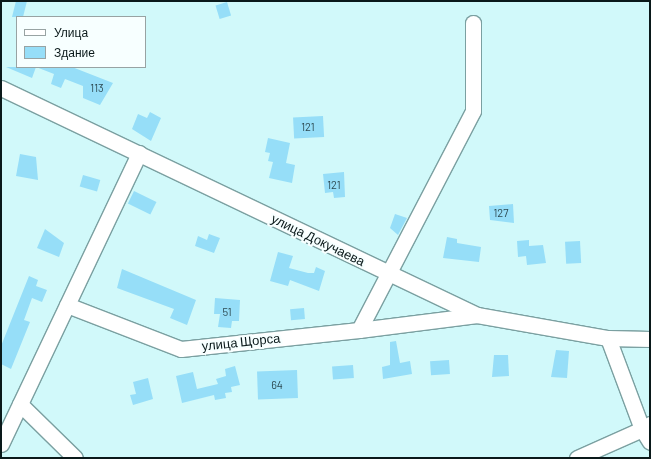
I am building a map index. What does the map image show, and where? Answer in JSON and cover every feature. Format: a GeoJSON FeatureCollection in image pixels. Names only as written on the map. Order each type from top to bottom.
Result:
{"type":"FeatureCollection","features":[{"type":"Feature","properties":{"kind":"street"},"geometry":{"type":"LineString","coordinates":[[359,330],[473,111],[473,23]]}},
{"type":"Feature","properties":{"kind":"street","name":"улица Докучаева"},"geometry":{"type":"LineString","coordinates":[[1,88],[477,315],[608,338],[650,339]]}},
{"type":"Feature","properties":{"kind":"street"},"geometry":{"type":"LineString","coordinates":[[1,444],[139,153]]}},
{"type":"Feature","properties":{"kind":"street","name":"улица Щорса"},"geometry":{"type":"LineString","coordinates":[[67,305],[182,348],[359,330],[477,315]]}},
{"type":"Feature","properties":{"kind":"street"},"geometry":{"type":"LineString","coordinates":[[608,338],[646,426],[650,442]]}},
{"type":"Feature","properties":{"kind":"street"},"geometry":{"type":"LineString","coordinates":[[20,404],[75,458]]}},
{"type":"Feature","properties":{"kind":"street"},"geometry":{"type":"LineString","coordinates":[[577,458],[646,426]]}},
{"type":"Feature","properties":{"kind":"building"},"geometry":{"type":"Polygon","coordinates":[[[16,1],[27,1],[23,16],[12,17],[16,1]]]}},
{"type":"Feature","properties":{"kind":"building"},"geometry":{"type":"Polygon","coordinates":[[[227,2],[231,15],[220,19],[216,6],[227,2]]]}},
{"type":"Feature","properties":{"kind":"building"},"geometry":{"type":"Polygon","coordinates":[[[6,67],[36,68],[32,78],[6,67]]]}},
{"type":"Feature","properties":{"kind":"building"},"geometry":{"type":"Polygon","coordinates":[[[39,68],[75,68],[113,83],[100,105],[83,98],[83,86],[65,79],[61,88],[51,84],[54,74],[39,68]]]}},
{"type":"Feature","properties":{"kind":"building"},"geometry":{"type":"Polygon","coordinates":[[[150,112],[161,118],[151,141],[132,129],[138,114],[147,118],[150,112]]]}},
{"type":"Feature","properties":{"kind":"building"},"geometry":{"type":"Polygon","coordinates":[[[323,116],[324,137],[294,139],[293,118],[323,116]]]}},
{"type":"Feature","properties":{"kind":"building"},"geometry":{"type":"Polygon","coordinates":[[[268,138],[290,143],[286,163],[295,165],[292,183],[269,178],[273,162],[268,161],[270,153],[265,152],[268,138]]]}},
{"type":"Feature","properties":{"kind":"building"},"geometry":{"type":"Polygon","coordinates":[[[20,154],[36,157],[38,180],[16,176],[20,154]]]}},
{"type":"Feature","properties":{"kind":"building"},"geometry":{"type":"Polygon","coordinates":[[[344,172],[345,197],[334,198],[333,192],[325,193],[323,174],[344,172]]]}},
{"type":"Feature","properties":{"kind":"building"},"geometry":{"type":"Polygon","coordinates":[[[83,175],[100,180],[97,191],[80,187],[83,175]]]}},
{"type":"Feature","properties":{"kind":"building"},"geometry":{"type":"Polygon","coordinates":[[[134,191],[156,202],[150,215],[128,204],[134,191]]]}},
{"type":"Feature","properties":{"kind":"building"},"geometry":{"type":"Polygon","coordinates":[[[513,204],[514,223],[490,220],[489,206],[513,204]]]}},
{"type":"Feature","properties":{"kind":"building"},"geometry":{"type":"Polygon","coordinates":[[[395,214],[407,218],[398,235],[390,228],[395,214]]]}},
{"type":"Feature","properties":{"kind":"building"},"geometry":{"type":"Polygon","coordinates":[[[45,229],[64,243],[59,257],[37,248],[45,229]]]}},
{"type":"Feature","properties":{"kind":"building"},"geometry":{"type":"Polygon","coordinates":[[[209,234],[220,238],[214,253],[195,246],[198,236],[207,240],[209,234]]]}},
{"type":"Feature","properties":{"kind":"building"},"geometry":{"type":"Polygon","coordinates":[[[447,237],[457,239],[457,243],[481,247],[479,262],[443,258],[447,237]]]}},
{"type":"Feature","properties":{"kind":"building"},"geometry":{"type":"Polygon","coordinates":[[[529,240],[529,246],[543,245],[546,263],[527,265],[526,256],[518,257],[517,241],[529,240]]]}},
{"type":"Feature","properties":{"kind":"building"},"geometry":{"type":"Polygon","coordinates":[[[580,241],[581,263],[566,264],[565,242],[580,241]]]}},
{"type":"Feature","properties":{"kind":"building"},"geometry":{"type":"Polygon","coordinates":[[[278,252],[293,256],[289,268],[308,273],[314,273],[316,267],[325,271],[319,291],[290,280],[288,286],[270,281],[278,252]]]}},
{"type":"Feature","properties":{"kind":"building"},"geometry":{"type":"Polygon","coordinates":[[[122,269],[196,300],[187,325],[170,318],[174,309],[117,288],[122,269]]]}},
{"type":"Feature","properties":{"kind":"building"},"geometry":{"type":"Polygon","coordinates":[[[29,276],[38,280],[36,286],[47,290],[42,302],[32,298],[24,320],[30,322],[11,369],[1,364],[1,346],[29,276]]]}},
{"type":"Feature","properties":{"kind":"building"},"geometry":{"type":"Polygon","coordinates":[[[215,298],[240,300],[239,321],[232,321],[231,328],[218,327],[220,314],[214,314],[215,298]]]}},
{"type":"Feature","properties":{"kind":"building"},"geometry":{"type":"Polygon","coordinates":[[[304,308],[305,319],[291,320],[290,309],[304,308]]]}},
{"type":"Feature","properties":{"kind":"building"},"geometry":{"type":"Polygon","coordinates":[[[396,341],[400,363],[410,361],[412,374],[383,379],[382,367],[390,365],[390,342],[396,341]]]}},
{"type":"Feature","properties":{"kind":"building"},"geometry":{"type":"Polygon","coordinates":[[[556,350],[569,351],[567,378],[551,377],[556,350]]]}},
{"type":"Feature","properties":{"kind":"building"},"geometry":{"type":"Polygon","coordinates":[[[494,355],[508,355],[509,376],[492,377],[494,355]]]}},
{"type":"Feature","properties":{"kind":"building"},"geometry":{"type":"Polygon","coordinates":[[[449,360],[450,374],[431,375],[430,361],[449,360]]]}},
{"type":"Feature","properties":{"kind":"building"},"geometry":{"type":"Polygon","coordinates":[[[353,365],[354,378],[333,379],[332,366],[353,365]]]}},
{"type":"Feature","properties":{"kind":"building"},"geometry":{"type":"Polygon","coordinates":[[[235,366],[240,385],[231,387],[232,392],[225,393],[226,398],[215,400],[214,395],[182,403],[176,376],[193,372],[197,389],[218,384],[216,379],[226,376],[225,369],[235,366]]]}},
{"type":"Feature","properties":{"kind":"building"},"geometry":{"type":"Polygon","coordinates":[[[297,370],[298,398],[258,399],[257,371],[297,370]]]}},
{"type":"Feature","properties":{"kind":"building"},"geometry":{"type":"Polygon","coordinates":[[[148,378],[153,399],[133,405],[130,395],[136,394],[133,382],[148,378]]]}}]}
